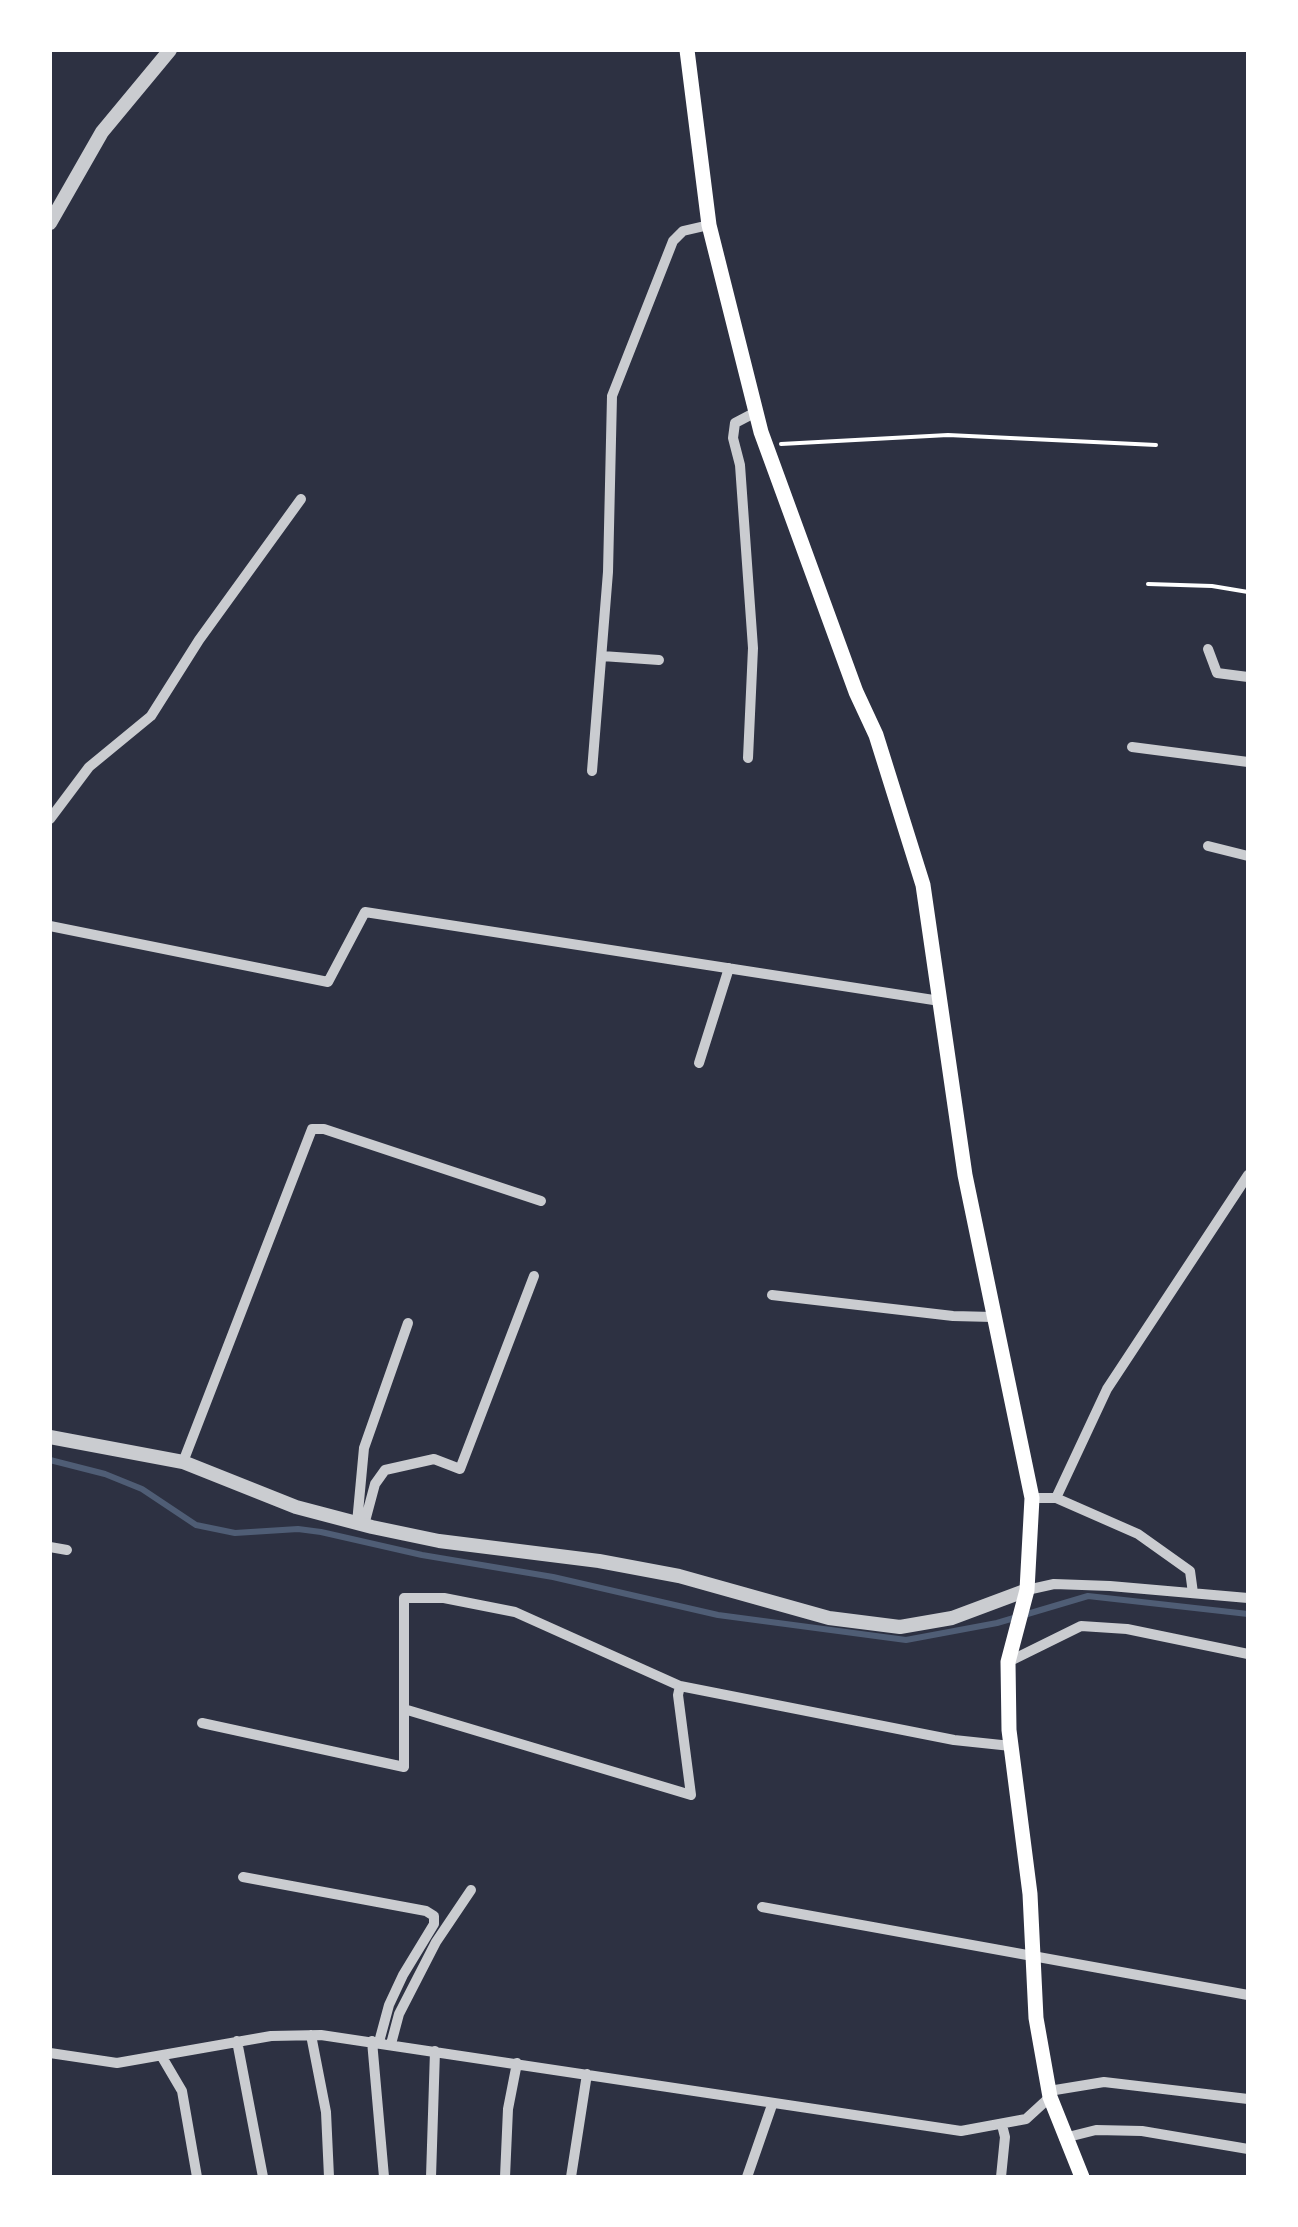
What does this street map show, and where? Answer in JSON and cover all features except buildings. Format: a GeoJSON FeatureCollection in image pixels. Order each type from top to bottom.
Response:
{"type":"FeatureCollection","features":[{"type":"Feature","properties":{"kind":"main road"},"geometry":{"type":"LineString","coordinates":[[687,50],[710,225],[756,412],[856,692],[876,734],[923,886],[966,1176],[1032,1498],[1027,1590],[1008,1662],[1012,1746],[1030,1894],[1036,2018],[1050,2094],[1082,2177]]}},
{"type":"Feature","properties":{"kind":"street"},"geometry":{"type":"LineString","coordinates":[[50,224],[102,132],[170,50]]}},
{"type":"Feature","properties":{"kind":"street"},"geometry":{"type":"LineString","coordinates":[[592,771],[608,572],[612,396],[673,241],[683,231],[710,225]]}},
{"type":"Feature","properties":{"kind":"street"},"geometry":{"type":"LineString","coordinates":[[748,758],[752,631],[740,465],[733,438],[740,418],[756,412]]}},
{"type":"Feature","properties":{"kind":"street"},"geometry":{"type":"LineString","coordinates":[[50,820],[89,767],[151,716],[200,640],[302,499]]}},
{"type":"Feature","properties":{"kind":"street"},"geometry":{"type":"LineString","coordinates":[[1208,649],[1218,673],[1248,677]]}},
{"type":"Feature","properties":{"kind":"street"},"geometry":{"type":"LineString","coordinates":[[602,656],[659,660]]}},
{"type":"Feature","properties":{"kind":"street"},"geometry":{"type":"LineString","coordinates":[[1132,747],[1248,762]]}},
{"type":"Feature","properties":{"kind":"street"},"geometry":{"type":"LineString","coordinates":[[1208,846],[1248,856]]}},
{"type":"Feature","properties":{"kind":"street"},"geometry":{"type":"LineString","coordinates":[[50,926],[328,982],[365,912],[940,1002]]}},
{"type":"Feature","properties":{"kind":"street"},"geometry":{"type":"LineString","coordinates":[[699,1062],[729,968]]}},
{"type":"Feature","properties":{"kind":"street"},"geometry":{"type":"LineString","coordinates":[[183,1462],[312,1130],[324,1129],[541,1202]]}},
{"type":"Feature","properties":{"kind":"street"},"geometry":{"type":"LineString","coordinates":[[1056,1498],[1107,1389],[1248,1174]]}},
{"type":"Feature","properties":{"kind":"street"},"geometry":{"type":"LineString","coordinates":[[360,1524],[375,1484],[386,1470],[434,1459],[460,1468],[534,1276]]}},
{"type":"Feature","properties":{"kind":"street"},"geometry":{"type":"LineString","coordinates":[[772,1295],[993,1317]]}},
{"type":"Feature","properties":{"kind":"street"},"geometry":{"type":"LineString","coordinates":[[360,1524],[364,1448],[408,1323]]}},
{"type":"Feature","properties":{"kind":"street"},"geometry":{"type":"LineString","coordinates":[[50,1437],[183,1462],[296,1507],[360,1524],[439,1541],[663,1573],[829,1618],[900,1628],[952,1618],[1054,1584],[1248,1598]]}},
{"type":"Feature","properties":{"kind":"street"},"geometry":{"type":"LineString","coordinates":[[1032,1498],[1056,1498],[1138,1534],[1190,1571],[1193,1593]]}},
{"type":"Feature","properties":{"kind":"street"},"geometry":{"type":"LineString","coordinates":[[50,1546],[67,1550]]}},
{"type":"Feature","properties":{"kind":"street"},"geometry":{"type":"LineString","coordinates":[[202,1723],[404,1767],[404,1598],[444,1598],[515,1612],[680,1686],[954,1740],[1012,1746]]}},
{"type":"Feature","properties":{"kind":"street"},"geometry":{"type":"LineString","coordinates":[[1008,1662],[1081,1626],[1128,1629],[1248,1654]]}},
{"type":"Feature","properties":{"kind":"street"},"geometry":{"type":"LineString","coordinates":[[404,1709],[691,1795],[680,1686]]}},
{"type":"Feature","properties":{"kind":"street"},"geometry":{"type":"LineString","coordinates":[[243,1877],[426,1911],[434,1916],[434,1924],[390,2006],[381,2042],[384,2177]]}},
{"type":"Feature","properties":{"kind":"street"},"geometry":{"type":"LineString","coordinates":[[381,2042],[436,1942],[472,1890]]}},
{"type":"Feature","properties":{"kind":"street"},"geometry":{"type":"LineString","coordinates":[[762,1907],[1033,1953],[1248,1995]]}},
{"type":"Feature","properties":{"kind":"street"},"geometry":{"type":"LineString","coordinates":[[310,2035],[326,2112],[330,2177]]}},
{"type":"Feature","properties":{"kind":"street"},"geometry":{"type":"LineString","coordinates":[[50,2054],[116,2063],[238,2040],[310,2035],[381,2042],[961,2131],[1026,2120],[1050,2094],[1104,2082],[1248,2098]]}},
{"type":"Feature","properties":{"kind":"street"},"geometry":{"type":"LineString","coordinates":[[238,2040],[263,2177]]}},
{"type":"Feature","properties":{"kind":"street"},"geometry":{"type":"LineString","coordinates":[[431,2177],[435,2051]]}},
{"type":"Feature","properties":{"kind":"street"},"geometry":{"type":"LineString","coordinates":[[162,2057],[182,2091],[197,2177]]}},
{"type":"Feature","properties":{"kind":"street"},"geometry":{"type":"LineString","coordinates":[[505,2177],[508,2109],[517,2064]]}},
{"type":"Feature","properties":{"kind":"street"},"geometry":{"type":"LineString","coordinates":[[571,2177],[587,2074]]}},
{"type":"Feature","properties":{"kind":"street"},"geometry":{"type":"LineString","coordinates":[[748,2177],[772,2105]]}},
{"type":"Feature","properties":{"kind":"street"},"geometry":{"type":"LineString","coordinates":[[1000,2177],[1006,2137],[1002,2125]]}},
{"type":"Feature","properties":{"kind":"street"},"geometry":{"type":"LineString","coordinates":[[1064,2138],[1096,2130],[1142,2132],[1248,2149]]}},
{"type":"Feature","properties":{"kind":"path"},"geometry":{"type":"LineString","coordinates":[[766,446],[948,435],[1156,445]]}},
{"type":"Feature","properties":{"kind":"path"},"geometry":{"type":"LineString","coordinates":[[1148,584],[1212,586],[1248,592]]}},
{"type":"Feature","properties":{"kind":"waterway"},"geometry":{"type":"LineString","coordinates":[[50,1460],[105,1474],[142,1489],[196,1525],[235,1533],[298,1529],[321,1532],[422,1555],[553,1577],[718,1615],[906,1640],[997,1623],[1088,1596],[1248,1614]]}}]}
